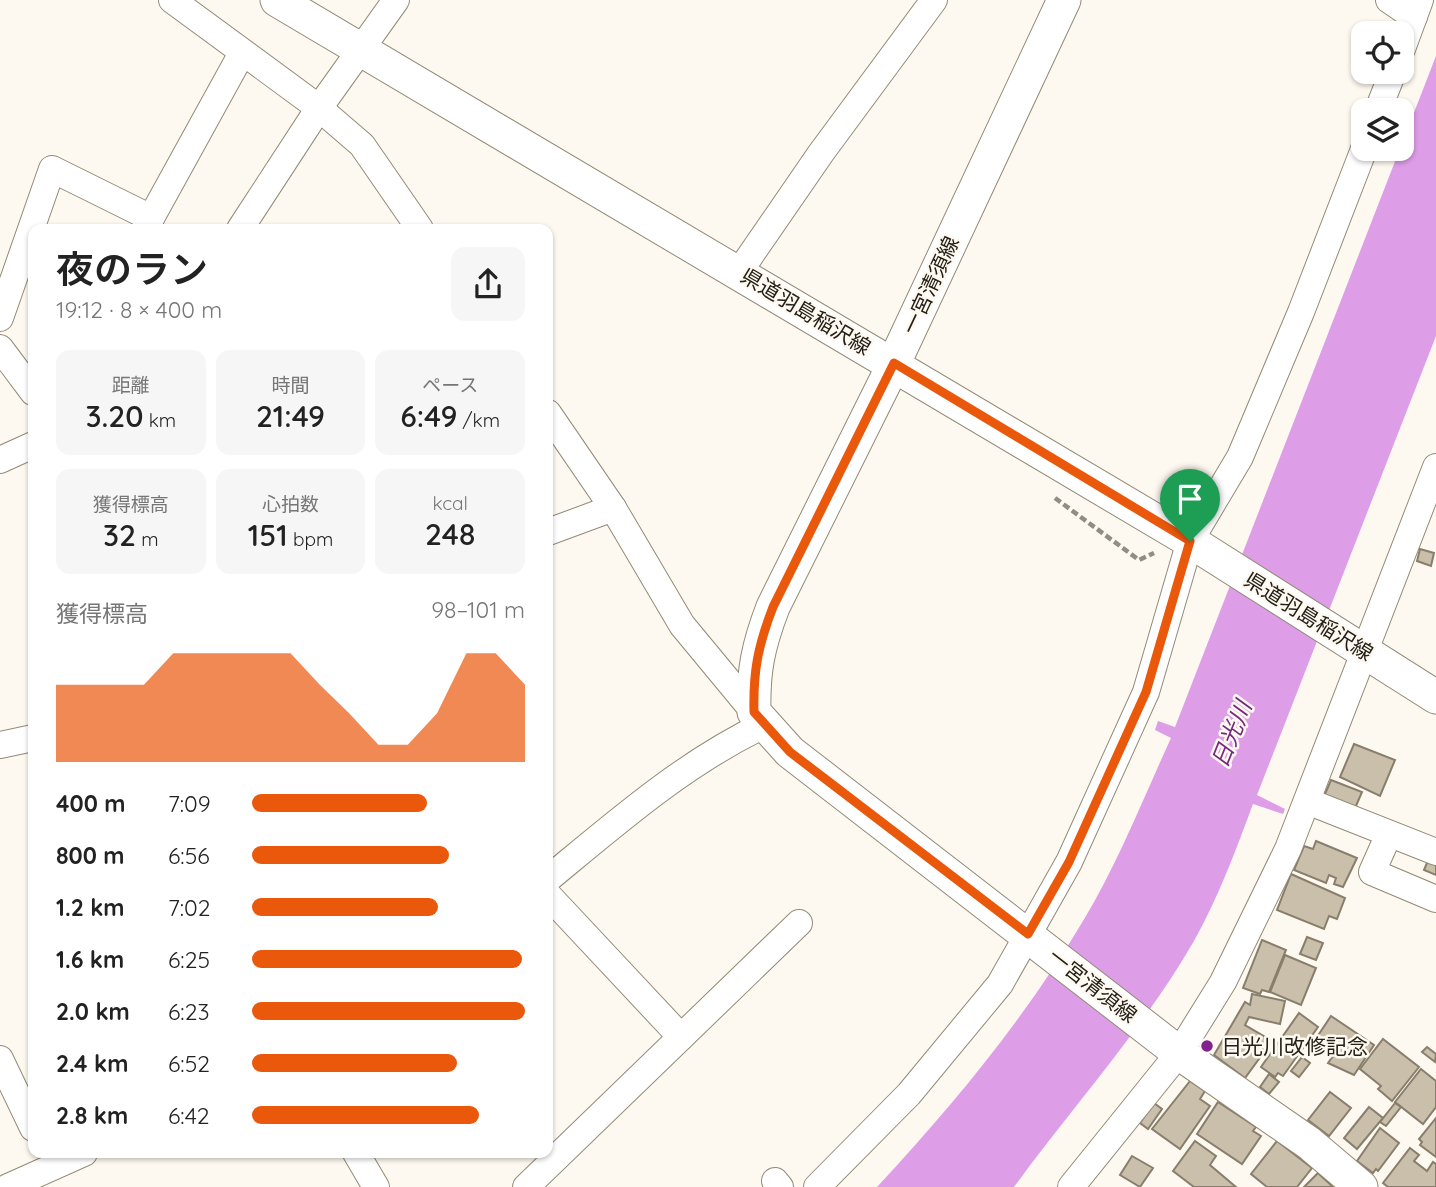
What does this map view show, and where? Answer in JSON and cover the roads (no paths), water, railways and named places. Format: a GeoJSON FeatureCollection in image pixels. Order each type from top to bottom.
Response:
{"type":"FeatureCollection","features":[{"type":"Feature","properties":{"kind":"main road","name":"県道羽島稲沢線"},"geometry":{"type":"LineString","coordinates":[[277,0],[894,363],[1198,546],[1436,697]]}},
{"type":"Feature","properties":{"kind":"main road","name":"一宮清須線"},"geometry":{"type":"LineString","coordinates":[[1064,0],[894,363],[773,607],[759,644],[753,673],[760,718],[790,752],[1179,1053],[1309,1143],[1362,1187]]}},
{"type":"Feature","properties":{"kind":"street"},"geometry":{"type":"LineString","coordinates":[[172,0],[319,108],[362,145],[417,224]]}},
{"type":"Feature","properties":{"kind":"street"},"geometry":{"type":"LineString","coordinates":[[243,224],[319,108],[396,0]]}},
{"type":"Feature","properties":{"kind":"street"},"geometry":{"type":"LineString","coordinates":[[739,272],[821,153],[934,0]]}},
{"type":"Feature","properties":{"kind":"street"},"geometry":{"type":"LineString","coordinates":[[1389,0],[1417,9]]}},
{"type":"Feature","properties":{"kind":"street"},"geometry":{"type":"LineString","coordinates":[[33,224],[52,169],[148,224],[242,53]]}},
{"type":"Feature","properties":{"kind":"street"},"geometry":{"type":"LineString","coordinates":[[817,1187],[909,1094],[1000,984],[1069,862],[1146,692],[1198,546],[1240,457],[1301,312],[1359,161]]}},
{"type":"Feature","properties":{"kind":"street"},"geometry":{"type":"LineString","coordinates":[[0,318],[28,238]]}},
{"type":"Feature","properties":{"kind":"street"},"geometry":{"type":"LineString","coordinates":[[0,348],[28,385]]}},
{"type":"Feature","properties":{"kind":"street"},"geometry":{"type":"LineString","coordinates":[[553,420],[613,508],[682,625],[760,718],[658,789],[553,874]]}},
{"type":"Feature","properties":{"kind":"street"},"geometry":{"type":"LineString","coordinates":[[0,460],[28,447]]}},
{"type":"Feature","properties":{"kind":"street"},"geometry":{"type":"LineString","coordinates":[[1071,1187],[1179,1053],[1223,982],[1288,849],[1359,647],[1436,467]]}},
{"type":"Feature","properties":{"kind":"street"},"geometry":{"type":"LineString","coordinates":[[553,530],[613,508]]}},
{"type":"Feature","properties":{"kind":"street"},"geometry":{"type":"LineString","coordinates":[[1,741],[28,738]]}},
{"type":"Feature","properties":{"kind":"street"},"geometry":{"type":"LineString","coordinates":[[1307,801],[1436,852]]}},
{"type":"Feature","properties":{"kind":"street"},"geometry":{"type":"LineString","coordinates":[[1390,834],[1372,872],[1436,899]]}},
{"type":"Feature","properties":{"kind":"street"},"geometry":{"type":"LineString","coordinates":[[553,900],[681,1037]]}},
{"type":"Feature","properties":{"kind":"street"},"geometry":{"type":"LineString","coordinates":[[526,1187],[799,923]]}},
{"type":"Feature","properties":{"kind":"street"},"geometry":{"type":"LineString","coordinates":[[0,1059],[28,1118]]}},
{"type":"Feature","properties":{"kind":"street"},"geometry":{"type":"LineString","coordinates":[[359,1158],[376,1187]]}},
{"type":"Feature","properties":{"kind":"street"},"geometry":{"type":"LineString","coordinates":[[8,1187],[49,1160]]}},
{"type":"Feature","properties":{"kind":"water","name":"日光川"},"geometry":{"type":"Polygon","coordinates":[[[1436,56],[1436,336],[1257,795],[1285,809],[1283,814],[1253,804],[1211,908],[1194,941],[1153,1005],[1014,1187],[877,1187],[934,1124],[1013,1026],[1061,957],[1108,877],[1171,738],[1155,730],[1158,721],[1175,727],[1395,161],[1414,161],[1414,113],[1436,56]]]}},
{"type":"Feature","properties":{"kind":"place","name":"日光川改修記念"},"geometry":{"type":"Point","coordinates":[1207,1046]}}]}
